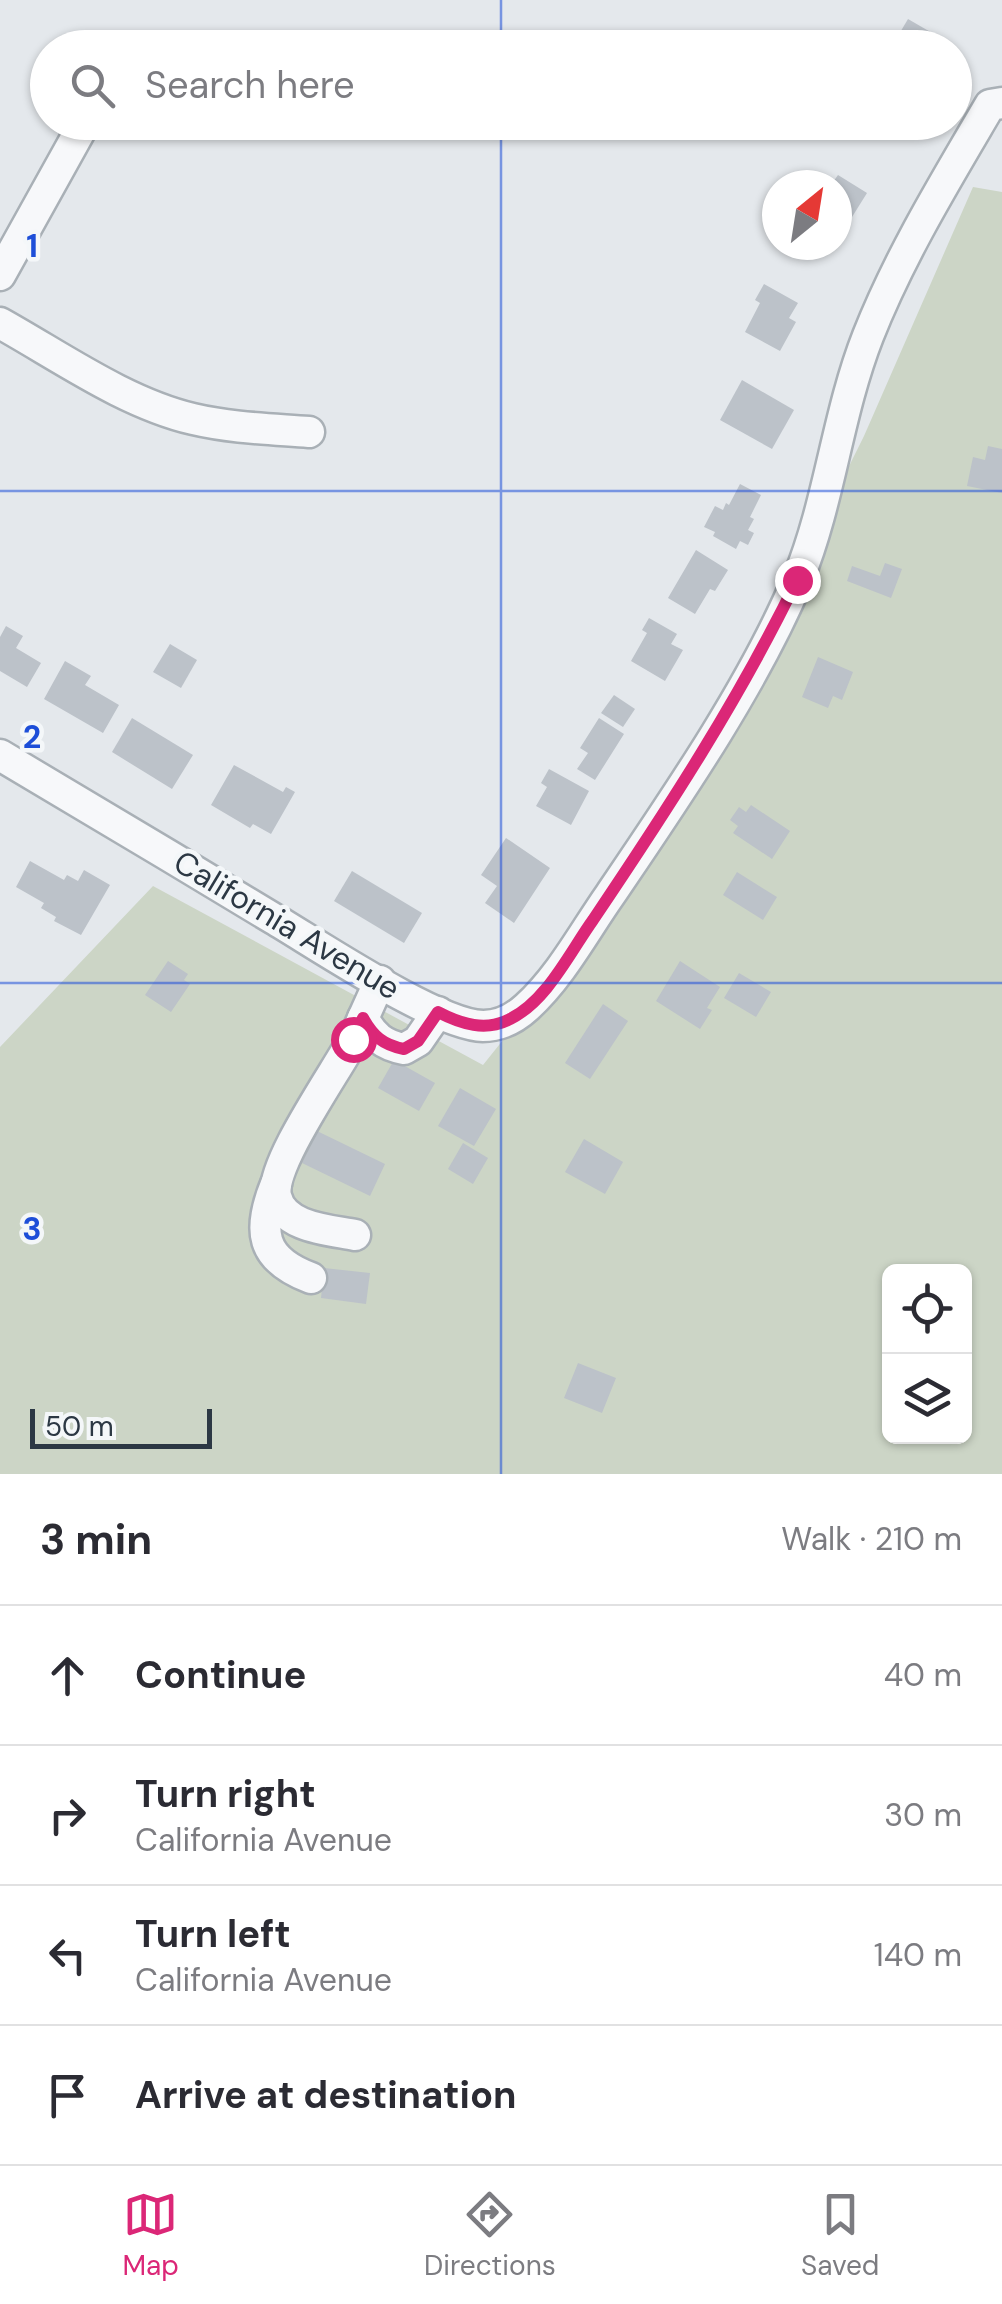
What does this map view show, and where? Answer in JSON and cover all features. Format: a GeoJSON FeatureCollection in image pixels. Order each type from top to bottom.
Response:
{"type":"FeatureCollection","features":[{"type":"Feature","properties":{"kind":"street","name":"California Avenue"},"geometry":{"type":"LineString","coordinates":[[0,754],[438,1012],[467,1024],[487,1026],[508,1020],[531,1004],[558,971],[649,838],[715,733],[797,580],[816,530],[853,380],[868,336],[938,192],[996,104]]}},
{"type":"Feature","properties":{"kind":"street"},"geometry":{"type":"LineString","coordinates":[[0,274],[76,140]]}},
{"type":"Feature","properties":{"kind":"street"},"geometry":{"type":"LineString","coordinates":[[0,323],[115,387],[170,412],[244,427],[308,432]]}},
{"type":"Feature","properties":{"kind":"street"},"geometry":{"type":"LineString","coordinates":[[311,1278],[278,1259],[263,1235],[263,1219],[284,1159],[380,981]]}},
{"type":"Feature","properties":{"kind":"street"},"geometry":{"type":"LineString","coordinates":[[363,1018],[371,1033],[388,1046],[404,1049],[418,1041],[438,1012]]}},
{"type":"Feature","properties":{"kind":"street"},"geometry":{"type":"LineString","coordinates":[[276,1184],[276,1198],[287,1214],[305,1225],[355,1235]]}},
{"type":"Feature","properties":{"kind":"green space"},"geometry":{"type":"Polygon","coordinates":[[[973,187],[1002,192],[1002,1474],[0,1474],[0,1047],[153,886],[483,1065],[664,838],[864,436],[973,187]]]}},
{"type":"Feature","properties":{"kind":"building"},"geometry":{"type":"Polygon","coordinates":[[[908,19],[927,30],[901,30],[908,19]]]}},
{"type":"Feature","properties":{"kind":"building"},"geometry":{"type":"Polygon","coordinates":[[[852,184],[867,193],[852,217],[852,184]]]}},
{"type":"Feature","properties":{"kind":"building"},"geometry":{"type":"Polygon","coordinates":[[[764,284],[798,303],[789,318],[796,322],[780,351],[745,332],[760,303],[755,300],[764,284]]]}},
{"type":"Feature","properties":{"kind":"building"},"geometry":{"type":"Polygon","coordinates":[[[742,380],[794,410],[772,449],[720,420],[742,380]]]}},
{"type":"Feature","properties":{"kind":"building"},"geometry":{"type":"Polygon","coordinates":[[[988,446],[1002,449],[1002,493],[967,486],[973,457],[985,460],[988,446]]]}},
{"type":"Feature","properties":{"kind":"building"},"geometry":{"type":"Polygon","coordinates":[[[740,484],[761,495],[750,517],[754,519],[748,530],[754,533],[748,545],[740,541],[736,549],[704,527],[715,506],[723,510],[726,503],[729,505],[740,484]]]}},
{"type":"Feature","properties":{"kind":"building"},"geometry":{"type":"Polygon","coordinates":[[[696,550],[728,570],[695,614],[668,598],[696,550]]]}},
{"type":"Feature","properties":{"kind":"building"},"geometry":{"type":"Polygon","coordinates":[[[885,563],[902,569],[891,598],[847,581],[852,566],[880,576],[885,563]]]}},
{"type":"Feature","properties":{"kind":"building"},"geometry":{"type":"Polygon","coordinates":[[[649,618],[677,634],[671,644],[683,650],[665,681],[631,661],[647,633],[642,630],[649,618]]]}},
{"type":"Feature","properties":{"kind":"building"},"geometry":{"type":"Polygon","coordinates":[[[6,626],[23,636],[16,648],[41,663],[27,687],[0,671],[0,637],[6,626]]]}},
{"type":"Feature","properties":{"kind":"building"},"geometry":{"type":"Polygon","coordinates":[[[170,644],[197,660],[181,688],[153,672],[170,644]]]}},
{"type":"Feature","properties":{"kind":"building"},"geometry":{"type":"Polygon","coordinates":[[[818,657],[853,672],[842,700],[833,696],[828,708],[802,697],[818,657]]]}},
{"type":"Feature","properties":{"kind":"building"},"geometry":{"type":"Polygon","coordinates":[[[65,661],[91,676],[85,685],[119,705],[103,733],[44,699],[65,661]]]}},
{"type":"Feature","properties":{"kind":"building"},"geometry":{"type":"Polygon","coordinates":[[[614,695],[635,709],[623,727],[601,713],[614,695]]]}},
{"type":"Feature","properties":{"kind":"building"},"geometry":{"type":"Polygon","coordinates":[[[132,718],[193,755],[172,789],[112,752],[132,718]]]}},
{"type":"Feature","properties":{"kind":"building"},"geometry":{"type":"Polygon","coordinates":[[[599,718],[624,734],[595,780],[577,769],[588,753],[580,748],[599,718]]]}},
{"type":"Feature","properties":{"kind":"building"},"geometry":{"type":"Polygon","coordinates":[[[234,765],[283,792],[286,787],[295,792],[271,834],[253,824],[250,828],[211,805],[234,765]]]}},
{"type":"Feature","properties":{"kind":"building"},"geometry":{"type":"Polygon","coordinates":[[[549,769],[589,791],[571,825],[536,806],[547,787],[541,783],[549,769]]]}},
{"type":"Feature","properties":{"kind":"building"},"geometry":{"type":"Polygon","coordinates":[[[751,805],[790,831],[772,859],[733,833],[738,826],[730,820],[739,807],[746,812],[751,805]]]}},
{"type":"Feature","properties":{"kind":"building"},"geometry":{"type":"Polygon","coordinates":[[[506,838],[550,868],[514,923],[485,903],[497,886],[481,875],[506,838]]]}},
{"type":"Feature","properties":{"kind":"building"},"geometry":{"type":"Polygon","coordinates":[[[30,861],[64,880],[67,875],[78,881],[84,870],[110,885],[81,935],[54,921],[56,917],[41,908],[44,903],[16,887],[30,861]]]}},
{"type":"Feature","properties":{"kind":"building"},"geometry":{"type":"Polygon","coordinates":[[[352,871],[422,913],[404,943],[334,901],[352,871]]]}},
{"type":"Feature","properties":{"kind":"building"},"geometry":{"type":"Polygon","coordinates":[[[737,872],[777,897],[763,920],[723,895],[737,872]]]}},
{"type":"Feature","properties":{"kind":"building"},"geometry":{"type":"Polygon","coordinates":[[[168,961],[188,974],[184,980],[190,984],[171,1012],[145,995],[168,961]]]}},
{"type":"Feature","properties":{"kind":"building"},"geometry":{"type":"Polygon","coordinates":[[[680,961],[720,987],[700,1029],[656,1001],[680,961]]]}},
{"type":"Feature","properties":{"kind":"building"},"geometry":{"type":"Polygon","coordinates":[[[739,973],[771,992],[756,1017],[724,998],[739,973]]]}},
{"type":"Feature","properties":{"kind":"building"},"geometry":{"type":"Polygon","coordinates":[[[603,1004],[628,1021],[590,1079],[565,1063],[603,1004]]]}},
{"type":"Feature","properties":{"kind":"building"},"geometry":{"type":"Polygon","coordinates":[[[394,1060],[435,1083],[419,1111],[378,1088],[394,1060]]]}},
{"type":"Feature","properties":{"kind":"building"},"geometry":{"type":"Polygon","coordinates":[[[460,1088],[496,1109],[474,1146],[438,1126],[460,1088]]]}},
{"type":"Feature","properties":{"kind":"building"},"geometry":{"type":"Polygon","coordinates":[[[317,1131],[385,1164],[370,1196],[302,1163],[317,1131]]]}},
{"type":"Feature","properties":{"kind":"building"},"geometry":{"type":"Polygon","coordinates":[[[584,1139],[623,1162],[605,1194],[565,1172],[584,1139]]]}},
{"type":"Feature","properties":{"kind":"building"},"geometry":{"type":"Polygon","coordinates":[[[463,1143],[488,1158],[473,1184],[448,1169],[463,1143]]]}},
{"type":"Feature","properties":{"kind":"building"},"geometry":{"type":"Polygon","coordinates":[[[324,1268],[370,1273],[366,1304],[321,1298],[324,1268]]]}},
{"type":"Feature","properties":{"kind":"building"},"geometry":{"type":"Polygon","coordinates":[[[578,1363],[616,1378],[602,1413],[564,1398],[578,1363]]]}},
{"type":"Feature","properties":{"kind":"route"},"geometry":{"type":"LineString","coordinates":[[353,1039],[363,1018],[371,1033],[388,1046],[404,1049],[418,1041],[438,1012],[467,1024],[487,1026],[508,1020],[531,1004],[649,838],[715,733],[797,580]]}}]}
